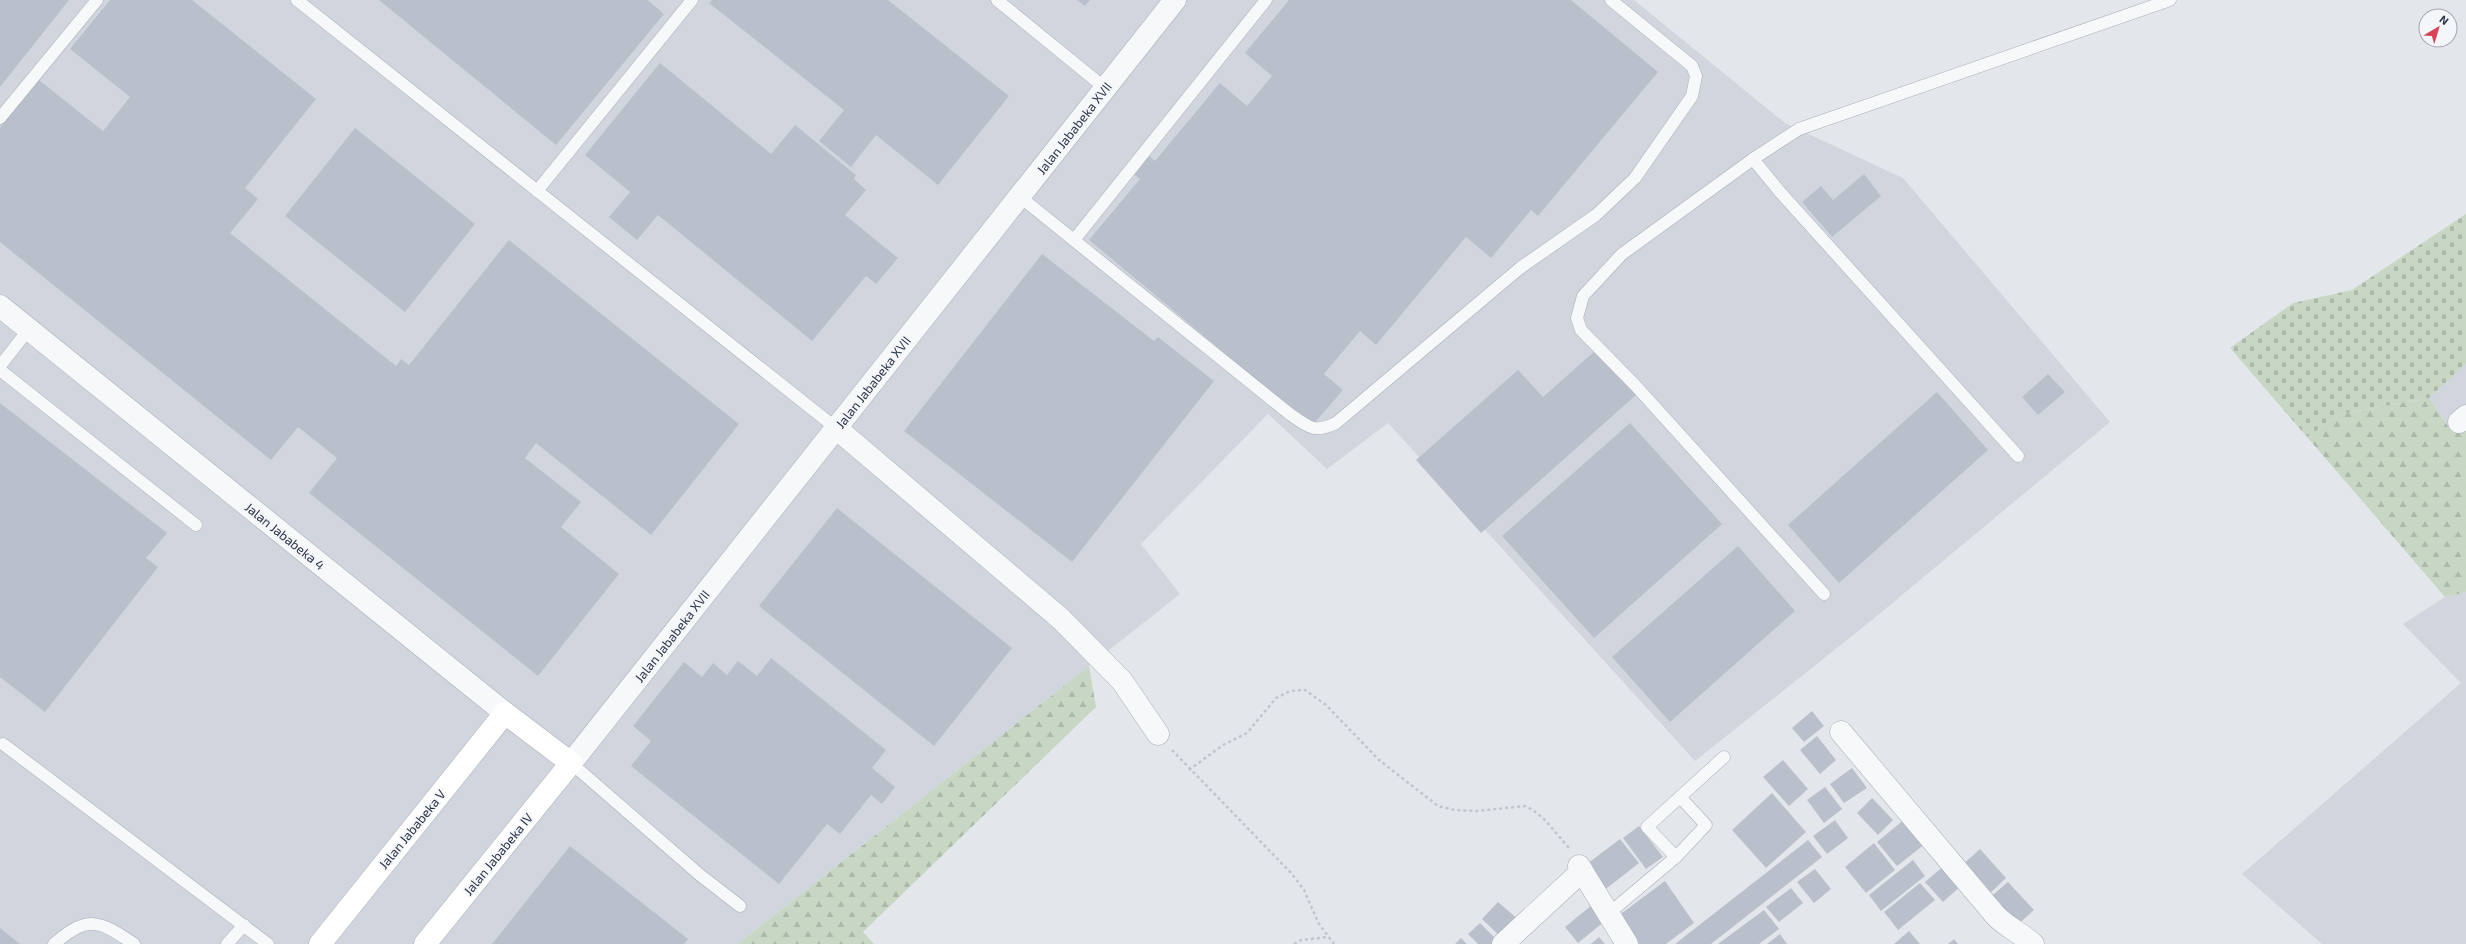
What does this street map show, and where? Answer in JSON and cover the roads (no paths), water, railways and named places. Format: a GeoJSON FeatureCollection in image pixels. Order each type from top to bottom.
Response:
{"type":"FeatureCollection","features":[{"type":"Feature","properties":{"kind":"street","name":"Jalan Jababeka XVII"},"geometry":{"type":"LineString","coordinates":[[571,763],[1175,0]]}},
{"type":"Feature","properties":{"kind":"street","name":"Jalan Jababeka 4"},"geometry":{"type":"LineString","coordinates":[[0,306],[505,714],[571,763]]}},
{"type":"Feature","properties":{"kind":"street"},"geometry":{"type":"LineString","coordinates":[[836,428],[1061,619],[1122,681],[1158,734]]}},
{"type":"Feature","properties":{"kind":"street","name":"Jalan Jababeka V"},"geometry":{"type":"LineString","coordinates":[[320,944],[505,714]]}},
{"type":"Feature","properties":{"kind":"street"},"geometry":{"type":"LineString","coordinates":[[1841,732],[1996,916],[2008,928],[2022,935],[2033,944]]}},
{"type":"Feature","properties":{"kind":"street","name":"Jalan Jababeka IV"},"geometry":{"type":"LineString","coordinates":[[425,944],[571,763]]}},
{"type":"Feature","properties":{"kind":"street"},"geometry":{"type":"LineString","coordinates":[[1503,944],[1581,868],[1627,944]]}},
{"type":"Feature","properties":{"kind":"lane"},"geometry":{"type":"LineString","coordinates":[[0,118],[97,0]]}},
{"type":"Feature","properties":{"kind":"lane"},"geometry":{"type":"LineString","coordinates":[[297,0],[836,428]]}},
{"type":"Feature","properties":{"kind":"lane"},"geometry":{"type":"LineString","coordinates":[[537,191],[692,0]]}},
{"type":"Feature","properties":{"kind":"lane"},"geometry":{"type":"LineString","coordinates":[[997,0],[1105,88]]}},
{"type":"Feature","properties":{"kind":"lane"},"geometry":{"type":"LineString","coordinates":[[1074,240],[1266,0]]}},
{"type":"Feature","properties":{"kind":"lane"},"geometry":{"type":"LineString","coordinates":[[1019,196],[1304,425],[1314,429],[1323,429],[1336,422],[1520,268],[1596,215],[1636,178],[1692,96],[1696,84],[1696,76],[1692,66],[1611,0]]}},
{"type":"Feature","properties":{"kind":"lane"},"geometry":{"type":"LineString","coordinates":[[1824,594],[1635,385],[1581,330],[1576,318],[1582,296],[1622,254],[1752,159],[1799,129],[2170,0]]}},
{"type":"Feature","properties":{"kind":"lane"},"geometry":{"type":"LineString","coordinates":[[1752,159],[2018,456]]}},
{"type":"Feature","properties":{"kind":"lane"},"geometry":{"type":"LineString","coordinates":[[0,366],[29,329]]}},
{"type":"Feature","properties":{"kind":"lane"},"geometry":{"type":"LineString","coordinates":[[0,370],[196,525]]}},
{"type":"Feature","properties":{"kind":"lane"},"geometry":{"type":"LineString","coordinates":[[3,744],[268,944]]}},
{"type":"Feature","properties":{"kind":"lane"},"geometry":{"type":"LineString","coordinates":[[1676,857],[1647,827],[1724,757]]}},
{"type":"Feature","properties":{"kind":"lane"},"geometry":{"type":"LineString","coordinates":[[571,763],[700,875],[740,906]]}},
{"type":"Feature","properties":{"kind":"lane"},"geometry":{"type":"LineString","coordinates":[[1608,914],[1676,857],[1706,825],[1680,797]]}},
{"type":"Feature","properties":{"kind":"lane"},"geometry":{"type":"LineString","coordinates":[[54,944],[81,924],[96,924],[108,927],[134,944]]}},
{"type":"Feature","properties":{"kind":"lane"},"geometry":{"type":"LineString","coordinates":[[227,944],[244,925]]}}]}
